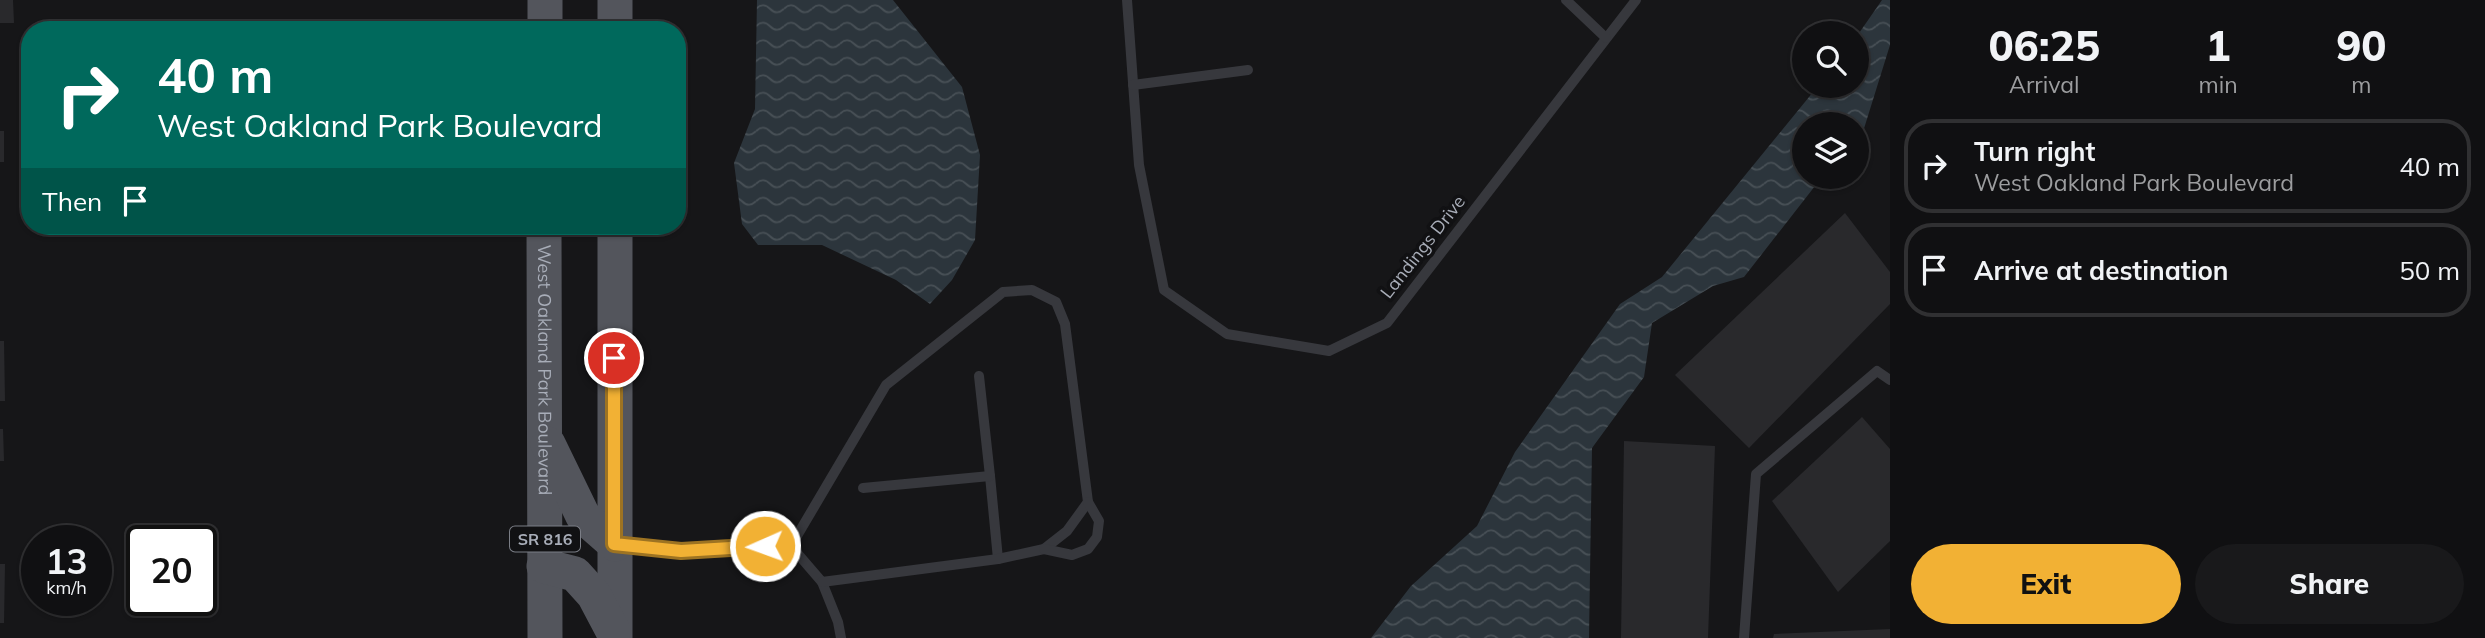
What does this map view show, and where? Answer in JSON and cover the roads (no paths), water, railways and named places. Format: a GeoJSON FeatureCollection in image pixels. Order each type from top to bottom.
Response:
{"type":"FeatureCollection","features":[{"type":"Feature","properties":{"kind":"main road"},"geometry":{"type":"LineString","coordinates":[[545,0],[545,21]]}},
{"type":"Feature","properties":{"kind":"main road"},"geometry":{"type":"LineString","coordinates":[[614,0],[614,21]]}},
{"type":"Feature","properties":{"kind":"main road","name":"West Oakland Park Boulevard"},"geometry":{"type":"LineString","coordinates":[[544,235],[545,638]]}},
{"type":"Feature","properties":{"kind":"main road"},"geometry":{"type":"LineString","coordinates":[[614,235],[615,636]]}},
{"type":"Feature","properties":{"kind":"main road"},"geometry":{"type":"LineString","coordinates":[[546,441],[583,516],[614,544]]}},
{"type":"Feature","properties":{"kind":"main road"},"geometry":{"type":"LineString","coordinates":[[544,566],[575,574],[594,594],[615,636]]}},
{"type":"Feature","properties":{"kind":"lane","name":"Landings Drive"},"geometry":{"type":"LineString","coordinates":[[1127,0],[1139,165],[1164,290],[1227,334],[1329,351],[1387,323],[1636,0]]}},
{"type":"Feature","properties":{"kind":"lane"},"geometry":{"type":"LineString","coordinates":[[1566,0],[1606,38]]}},
{"type":"Feature","properties":{"kind":"lane"},"geometry":{"type":"LineString","coordinates":[[1133,85],[1248,70]]}},
{"type":"Feature","properties":{"kind":"lane"},"geometry":{"type":"LineString","coordinates":[[791,546],[886,385],[1003,292],[1032,290],[1056,302],[1065,324],[1088,502],[1099,521],[1097,537],[1088,549],[1072,555],[1044,549],[998,559],[822,582]]}},
{"type":"Feature","properties":{"kind":"lane"},"geometry":{"type":"LineString","coordinates":[[1744,638],[1756,474],[1877,371],[1890,380]]}},
{"type":"Feature","properties":{"kind":"lane"},"geometry":{"type":"LineString","coordinates":[[979,376],[998,559]]}},
{"type":"Feature","properties":{"kind":"lane"},"geometry":{"type":"LineString","coordinates":[[863,488],[990,476]]}},
{"type":"Feature","properties":{"kind":"lane"},"geometry":{"type":"LineString","coordinates":[[1044,549],[1067,531],[1088,502]]}},
{"type":"Feature","properties":{"kind":"lane"},"geometry":{"type":"LineString","coordinates":[[614,544],[681,551],[791,546]]}},
{"type":"Feature","properties":{"kind":"lane"},"geometry":{"type":"LineString","coordinates":[[791,546],[822,582],[838,622],[841,638]]}},
{"type":"Feature","properties":{"kind":"water"},"geometry":{"type":"Polygon","coordinates":[[[757,0],[893,0],[962,87],[980,155],[975,240],[952,280],[930,304],[896,280],[822,245],[758,245],[742,224],[734,163],[755,109],[757,0]]]}},
{"type":"Feature","properties":{"kind":"water"},"geometry":{"type":"Polygon","coordinates":[[[1882,0],[1890,0],[1890,45],[1869,112],[1797,112],[1808,98],[1869,98],[1867,21],[1882,0]]]}},
{"type":"Feature","properties":{"kind":"water"},"geometry":{"type":"Polygon","coordinates":[[[1792,118],[1792,189],[1813,189],[1744,277],[1713,286],[1652,323],[1644,377],[1592,448],[1589,638],[1371,638],[1411,586],[1477,526],[1515,452],[1620,304],[1662,277],[1792,118]]]}}]}
